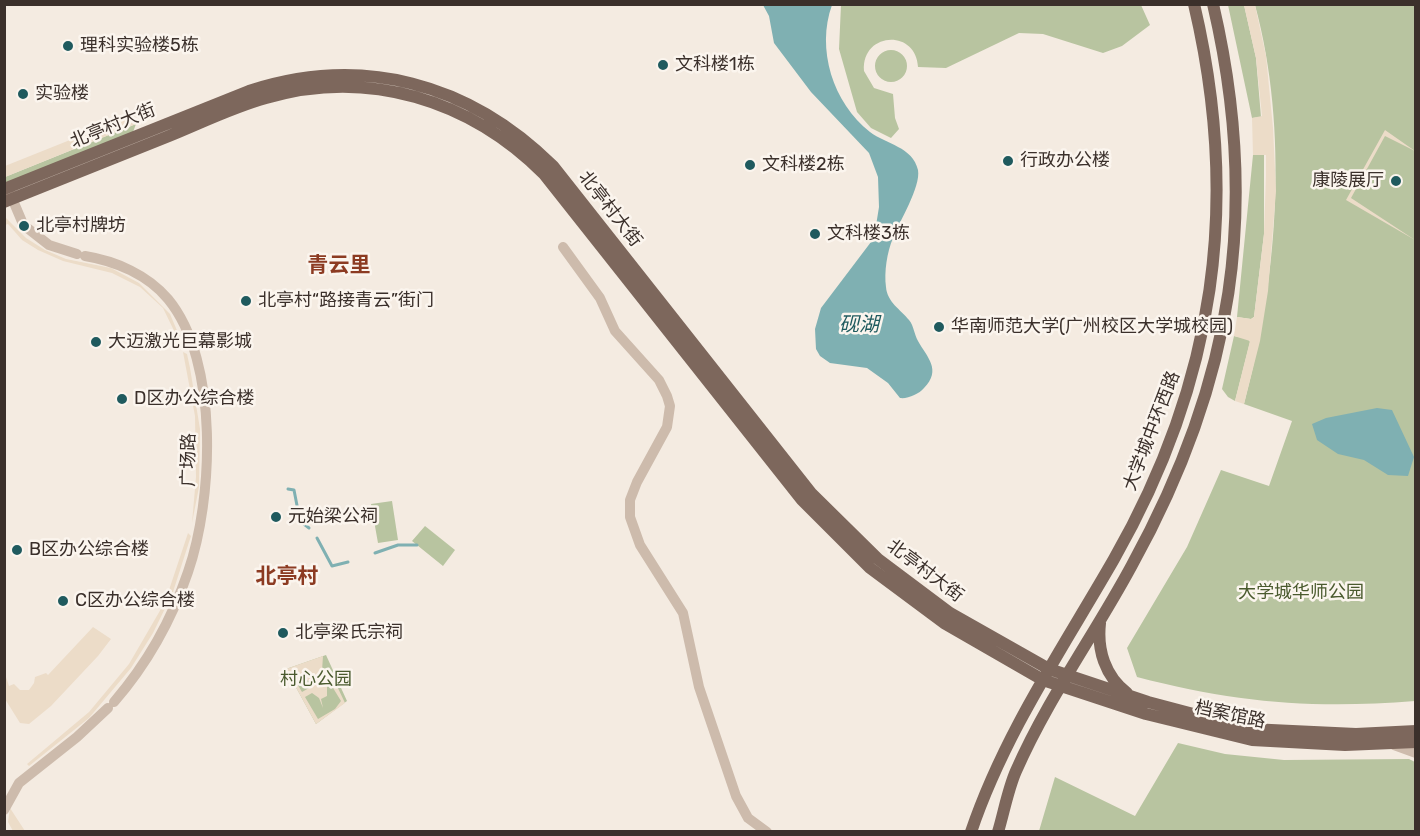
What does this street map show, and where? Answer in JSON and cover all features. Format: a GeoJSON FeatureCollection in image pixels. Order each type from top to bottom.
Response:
{"type":"FeatureCollection","features":[{"type":"Feature","properties":{"kind":"main road","name":"大学城中环西路"},"geometry":{"type":"LineString","coordinates":[[971,831],[999,763],[1046,674],[1115,557],[1143,504],[1186,398],[1203,333],[1214,260],[1217,181],[1209,84],[1194,4]]}},
{"type":"Feature","properties":{"kind":"main road","name":"大学城中环西路"},"geometry":{"type":"LineString","coordinates":[[998,831],[1016,772],[1064,681],[1146,539],[1174,481],[1204,404],[1224,329],[1233,262],[1235,159],[1228,82],[1214,4]]}},
{"type":"Feature","properties":{"kind":"main road","name":"北亭村大街"},"geometry":{"type":"LineString","coordinates":[[7,195],[231,98],[286,81],[327,75],[374,76],[413,83],[455,97],[509,127],[553,166],[798,477],[848,532],[928,598],[1046,674],[1064,681]]}},
{"type":"Feature","properties":{"kind":"main road"},"geometry":{"type":"LineString","coordinates":[[1101,620],[1099,635],[1105,664],[1113,680],[1133,697]]}},
{"type":"Feature","properties":{"kind":"main road","name":"档案馆路"},"geometry":{"type":"LineString","coordinates":[[1064,681],[1250,729],[1356,734],[1416,731]]}},
{"type":"Feature","properties":{"kind":"main road","name":"档案馆路"},"geometry":{"type":"LineString","coordinates":[[1064,681],[1144,714],[1252,740],[1345,745],[1416,742]]}},
{"type":"Feature","properties":{"kind":"street","name":"广场路"},"geometry":{"type":"LineString","coordinates":[[4,810],[19,783],[77,738],[111,705],[155,642],[189,570],[204,502],[207,435],[194,353],[186,329],[174,308],[158,288],[110,261],[49,245],[24,226],[7,195]]}},
{"type":"Feature","properties":{"kind":"street"},"geometry":{"type":"LineString","coordinates":[[563,247],[600,298],[615,331],[659,380],[667,396],[670,406],[667,427],[645,464],[632,493],[630,517],[640,545],[683,613],[699,687],[736,796],[748,818],[767,831]]}},
{"type":"Feature","properties":{"kind":"street"},"geometry":{"type":"LineString","coordinates":[[1391,744],[1416,753]]}},
{"type":"Feature","properties":{"kind":"street","name":"广场路"},"geometry":{"type":"LineString","coordinates":[[4,786],[19,783]]}},
{"type":"Feature","properties":{"kind":"green space"},"geometry":{"type":"Polygon","coordinates":[[[841,5],[1141,5],[1150,25],[1122,46],[1103,53],[1043,34],[1019,33],[946,68],[918,67],[915,54],[908,46],[899,41],[879,42],[871,48],[865,58],[864,71],[874,88],[893,94],[895,118],[899,129],[891,138],[871,128],[857,112],[839,49],[841,5]]]}},
{"type":"Feature","properties":{"kind":"green space"},"geometry":{"type":"Polygon","coordinates":[[[1228,5],[1244,5],[1256,58],[1261,117],[1252,118],[1228,5]]]}},
{"type":"Feature","properties":{"kind":"green space","name":"大学城华师公园"},"geometry":{"type":"Polygon","coordinates":[[[1255,5],[1415,5],[1415,701],[1309,704],[1208,693],[1137,677],[1127,648],[1187,547],[1221,470],[1269,486],[1292,421],[1244,404],[1265,306],[1275,204],[1272,102],[1266,53],[1255,5]]]}},
{"type":"Feature","properties":{"kind":"green space"},"geometry":{"type":"Polygon","coordinates":[[[891,50],[902,55],[907,66],[902,77],[891,82],[880,77],[875,66],[880,55],[891,50]]]}},
{"type":"Feature","properties":{"kind":"green space"},"geometry":{"type":"Polygon","coordinates":[[[136,124],[133,132],[5,184],[5,177],[136,124]]]}},
{"type":"Feature","properties":{"kind":"green space"},"geometry":{"type":"Polygon","coordinates":[[[1264,154],[1264,234],[1254,317],[1251,319],[1237,317],[1253,155],[1264,154]]]}},
{"type":"Feature","properties":{"kind":"green space"},"geometry":{"type":"Polygon","coordinates":[[[1234,336],[1248,339],[1250,342],[1235,401],[1228,397],[1222,389],[1234,336]]]}},
{"type":"Feature","properties":{"kind":"green space"},"geometry":{"type":"Polygon","coordinates":[[[392,501],[398,540],[378,543],[371,504],[392,501]]]}},
{"type":"Feature","properties":{"kind":"green space"},"geometry":{"type":"Polygon","coordinates":[[[425,526],[455,550],[443,566],[412,541],[425,526]]]}},
{"type":"Feature","properties":{"kind":"green space","name":"村心公园"},"geometry":{"type":"Polygon","coordinates":[[[326,655],[347,701],[316,724],[286,669],[326,655]]]}},
{"type":"Feature","properties":{"kind":"green space"},"geometry":{"type":"Polygon","coordinates":[[[1178,743],[1225,754],[1284,760],[1409,759],[1415,762],[1415,831],[1039,831],[1055,777],[1135,816],[1178,743]]]}},
{"type":"Feature","properties":{"kind":"shaded area"},"geometry":{"type":"Polygon","coordinates":[[[1244,5],[1255,5],[1266,56],[1276,191],[1268,291],[1260,341],[1244,404],[1235,401],[1250,341],[1234,336],[1237,317],[1251,319],[1254,317],[1264,234],[1266,155],[1253,155],[1252,118],[1262,116],[1256,58],[1244,5]]]}},
{"type":"Feature","properties":{"kind":"shaded area"},"geometry":{"type":"Polygon","coordinates":[[[135,114],[136,124],[5,177],[5,166],[135,114]]]}},
{"type":"Feature","properties":{"kind":"shaded area"},"geometry":{"type":"Polygon","coordinates":[[[1385,130],[1415,151],[1385,136],[1351,198],[1415,240],[1346,200],[1385,130]]]}},
{"type":"Feature","properties":{"kind":"shaded area"},"geometry":{"type":"Polygon","coordinates":[[[5,217],[26,238],[45,250],[66,259],[111,268],[139,283],[170,314],[181,340],[179,341],[163,308],[140,287],[112,273],[63,261],[38,250],[22,240],[8,224],[5,225],[5,217]]]}},
{"type":"Feature","properties":{"kind":"shaded area"},"geometry":{"type":"Polygon","coordinates":[[[183,352],[187,354],[200,429],[199,487],[192,523],[196,477],[195,416],[183,352]]]}},
{"type":"Feature","properties":{"kind":"shaded area"},"geometry":{"type":"Polygon","coordinates":[[[188,533],[191,536],[173,592],[153,633],[131,668],[89,718],[29,766],[27,764],[89,712],[129,664],[165,602],[188,533]]]}},
{"type":"Feature","properties":{"kind":"shaded area"},"geometry":{"type":"Polygon","coordinates":[[[93,627],[111,639],[51,706],[29,724],[20,723],[5,699],[5,674],[9,686],[14,684],[20,690],[29,690],[35,677],[46,673],[48,675],[93,627]]]}},
{"type":"Feature","properties":{"kind":"shaded area"},"geometry":{"type":"Polygon","coordinates":[[[323,656],[322,671],[337,686],[345,703],[316,724],[286,669],[323,656]],[[293,670],[290,672],[302,692],[309,688],[310,682],[293,670]],[[330,683],[327,686],[327,696],[321,699],[323,708],[319,698],[312,693],[305,697],[318,719],[335,709],[341,701],[330,683]]]}},
{"type":"Feature","properties":{"kind":"shaded area"},"geometry":{"type":"Polygon","coordinates":[[[10,808],[25,831],[13,831],[8,822],[10,808]]]}},
{"type":"Feature","properties":{"kind":"water","name":"砚湖"},"geometry":{"type":"Polygon","coordinates":[[[763,5],[832,5],[826,39],[827,57],[837,91],[857,120],[870,132],[905,151],[915,162],[918,170],[916,186],[891,244],[885,275],[889,297],[911,322],[931,364],[932,375],[929,381],[913,396],[900,398],[888,383],[867,368],[830,363],[820,356],[816,349],[815,329],[821,308],[874,238],[879,207],[878,177],[869,153],[811,92],[774,43],[769,16],[763,5]]]}},
{"type":"Feature","properties":{"kind":"water"},"geometry":{"type":"Polygon","coordinates":[[[1377,408],[1392,410],[1414,457],[1408,476],[1388,475],[1364,460],[1338,454],[1317,440],[1312,424],[1326,418],[1377,408]]]}},
{"type":"Feature","properties":{"kind":"waterway"},"geometry":{"type":"LineString","coordinates":[[288,489],[294,490],[300,521],[309,528]]}},
{"type":"Feature","properties":{"kind":"waterway"},"geometry":{"type":"LineString","coordinates":[[317,538],[332,566],[348,562]]}},
{"type":"Feature","properties":{"kind":"waterway"},"geometry":{"type":"LineString","coordinates":[[375,553],[398,545],[417,545]]}},
{"type":"Feature","properties":{"kind":"place","name":"理科实验楼5栋"},"geometry":{"type":"Point","coordinates":[68,46]}},
{"type":"Feature","properties":{"kind":"place","name":"文科楼1栋"},"geometry":{"type":"Point","coordinates":[663,65]}},
{"type":"Feature","properties":{"kind":"place","name":"实验楼"},"geometry":{"type":"Point","coordinates":[23,94]}},
{"type":"Feature","properties":{"kind":"place","name":"行政办公楼"},"geometry":{"type":"Point","coordinates":[1008,161]}},
{"type":"Feature","properties":{"kind":"place","name":"文科楼2栋"},"geometry":{"type":"Point","coordinates":[750,165]}},
{"type":"Feature","properties":{"kind":"place","name":"康陵展厅"},"geometry":{"type":"Point","coordinates":[1396,181]}},
{"type":"Feature","properties":{"kind":"place","name":"北亭村牌坊"},"geometry":{"type":"Point","coordinates":[24,226]}},
{"type":"Feature","properties":{"kind":"place","name":"文科楼3栋"},"geometry":{"type":"Point","coordinates":[815,234]}},
{"type":"Feature","properties":{"kind":"place","name":"北亭村“路接青云”街门"},"geometry":{"type":"Point","coordinates":[246,301]}},
{"type":"Feature","properties":{"kind":"place","name":"华南师范大学(广州校区大学城校园)"},"geometry":{"type":"Point","coordinates":[939,327]}},
{"type":"Feature","properties":{"kind":"place","name":"大迈激光巨幕影城"},"geometry":{"type":"Point","coordinates":[96,342]}},
{"type":"Feature","properties":{"kind":"place","name":"D区办公综合楼"},"geometry":{"type":"Point","coordinates":[122,399]}},
{"type":"Feature","properties":{"kind":"place","name":"元始梁公祠"},"geometry":{"type":"Point","coordinates":[276,517]}},
{"type":"Feature","properties":{"kind":"place","name":"B区办公综合楼"},"geometry":{"type":"Point","coordinates":[17,550]}},
{"type":"Feature","properties":{"kind":"place","name":"C区办公综合楼"},"geometry":{"type":"Point","coordinates":[63,601]}},
{"type":"Feature","properties":{"kind":"place","name":"北亭梁氏宗祠"},"geometry":{"type":"Point","coordinates":[283,633]}},
{"type":"Feature","properties":{"kind":"district","name":"青云里"},"geometry":{"type":"Point","coordinates":[339,266]}},
{"type":"Feature","properties":{"kind":"district","name":"北亭村"},"geometry":{"type":"Point","coordinates":[287,577]}}]}
